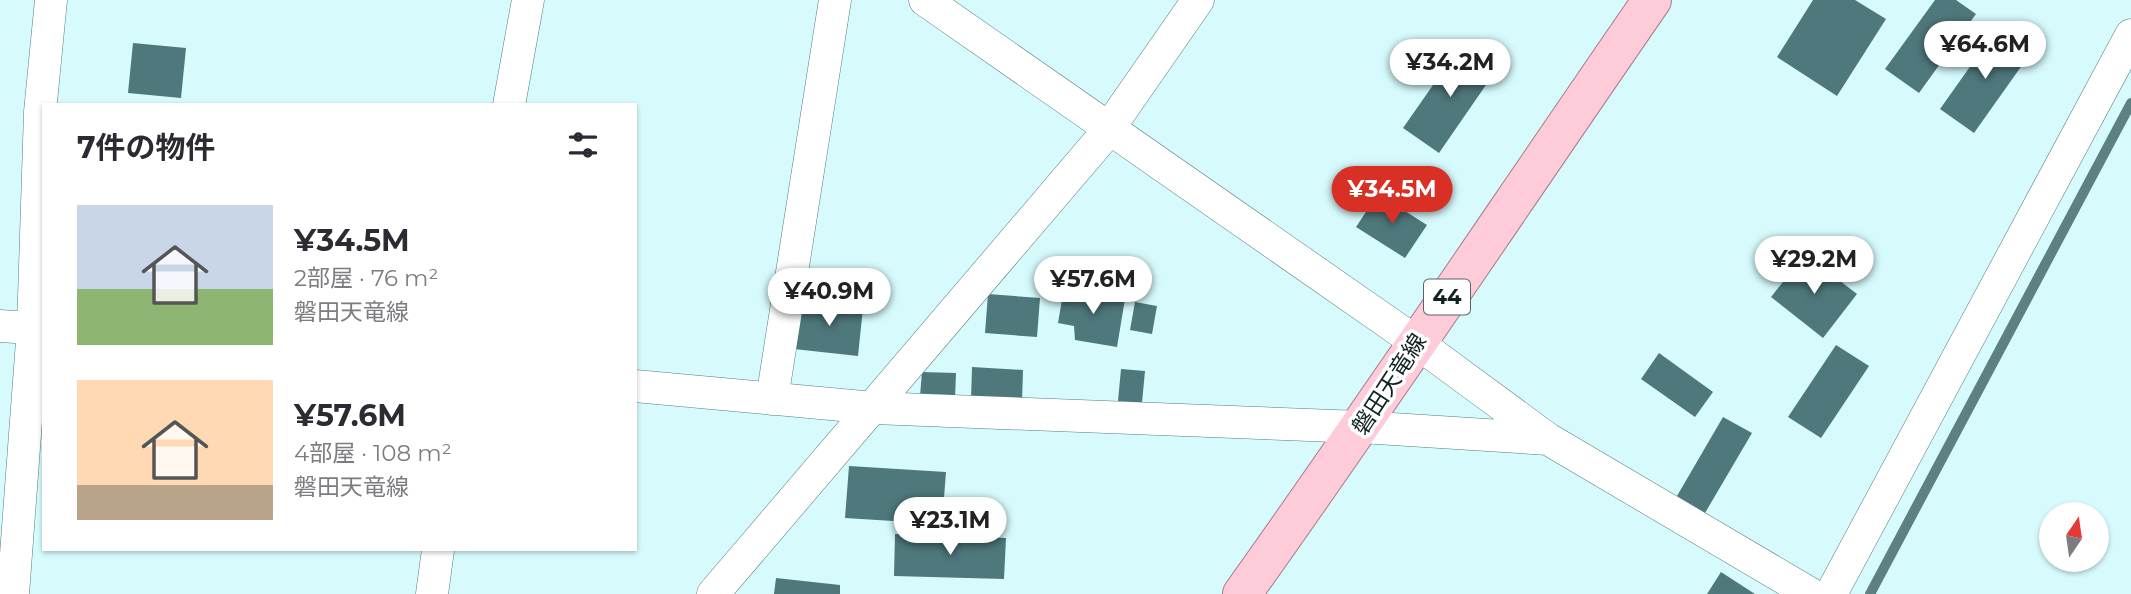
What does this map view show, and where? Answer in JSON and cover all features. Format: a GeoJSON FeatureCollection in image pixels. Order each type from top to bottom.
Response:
{"type":"FeatureCollection","features":[{"type":"Feature","properties":{"kind":"main road","name":"磐田天竜線"},"geometry":{"type":"LineString","coordinates":[[1242,594],[1362,427],[1416,342],[1652,0]]}},
{"type":"Feature","properties":{"kind":"street"},"geometry":{"type":"LineString","coordinates":[[13,594],[38,328],[40,112],[51,0]]}},
{"type":"Feature","properties":{"kind":"street"},"geometry":{"type":"LineString","coordinates":[[509,103],[528,0]]}},
{"type":"Feature","properties":{"kind":"street"},"geometry":{"type":"LineString","coordinates":[[772,399],[835,0]]}},
{"type":"Feature","properties":{"kind":"street"},"geometry":{"type":"LineString","coordinates":[[925,0],[1416,342],[1548,439],[1811,594]]}},
{"type":"Feature","properties":{"kind":"street"},"geometry":{"type":"LineString","coordinates":[[713,594],[1110,128],[1198,0]]}},
{"type":"Feature","properties":{"kind":"street"},"geometry":{"type":"LineString","coordinates":[[1831,594],[2131,35]]}},
{"type":"Feature","properties":{"kind":"street"},"geometry":{"type":"LineString","coordinates":[[0,326],[38,328]]}},
{"type":"Feature","properties":{"kind":"street"},"geometry":{"type":"LineString","coordinates":[[637,386],[874,408],[1362,427],[1548,439]]}},
{"type":"Feature","properties":{"kind":"street"},"geometry":{"type":"LineString","coordinates":[[432,594],[438,551]]}},
{"type":"Feature","properties":{"kind":"building"},"geometry":{"type":"Polygon","coordinates":[[[1813,0],[1855,0],[1886,19],[1837,96],[1777,57],[1813,0]]]}},
{"type":"Feature","properties":{"kind":"building"},"geometry":{"type":"Polygon","coordinates":[[[1935,0],[1956,0],[1976,14],[1919,93],[1885,69],[1935,0]]]}},
{"type":"Feature","properties":{"kind":"building"},"geometry":{"type":"Polygon","coordinates":[[[1996,30],[2030,54],[1974,133],[1940,109],[1996,30]]]}},
{"type":"Feature","properties":{"kind":"building"},"geometry":{"type":"Polygon","coordinates":[[[133,43],[186,48],[181,98],[128,93],[133,43]]]}},
{"type":"Feature","properties":{"kind":"building"},"geometry":{"type":"Polygon","coordinates":[[[1461,45],[1497,69],[1439,153],[1403,128],[1461,45]]]}},
{"type":"Feature","properties":{"kind":"building"},"geometry":{"type":"Polygon","coordinates":[[[1378,194],[1427,225],[1405,258],[1356,227],[1378,194]]]}},
{"type":"Feature","properties":{"kind":"building"},"geometry":{"type":"Polygon","coordinates":[[[1805,254],[1857,294],[1823,338],[1771,297],[1805,254]]]}},
{"type":"Feature","properties":{"kind":"building"},"geometry":{"type":"Polygon","coordinates":[[[1064,288],[1125,299],[1117,347],[1075,340],[1074,326],[1058,323],[1064,288]]]}},
{"type":"Feature","properties":{"kind":"building"},"geometry":{"type":"Polygon","coordinates":[[[988,294],[1040,298],[1037,337],[985,333],[988,294]]]}},
{"type":"Feature","properties":{"kind":"building"},"geometry":{"type":"Polygon","coordinates":[[[799,301],[863,308],[858,356],[794,349],[799,301]]]}},
{"type":"Feature","properties":{"kind":"building"},"geometry":{"type":"Polygon","coordinates":[[[1135,302],[1157,306],[1152,334],[1130,330],[1135,302]]]}},
{"type":"Feature","properties":{"kind":"building"},"geometry":{"type":"Polygon","coordinates":[[[1836,345],[1869,366],[1821,438],[1788,417],[1836,345]]]}},
{"type":"Feature","properties":{"kind":"building"},"geometry":{"type":"Polygon","coordinates":[[[1659,353],[1713,392],[1695,417],[1641,379],[1659,353]]]}},
{"type":"Feature","properties":{"kind":"building"},"geometry":{"type":"Polygon","coordinates":[[[972,367],[1023,370],[1022,402],[971,400],[972,367]]]}},
{"type":"Feature","properties":{"kind":"building"},"geometry":{"type":"Polygon","coordinates":[[[1121,369],[1145,371],[1142,403],[1118,401],[1121,369]]]}},
{"type":"Feature","properties":{"kind":"building"},"geometry":{"type":"Polygon","coordinates":[[[922,372],[956,373],[955,398],[920,396],[922,372]]]}},
{"type":"Feature","properties":{"kind":"building"},"geometry":{"type":"Polygon","coordinates":[[[1723,417],[1752,433],[1705,513],[1677,496],[1723,417]]]}},
{"type":"Feature","properties":{"kind":"building"},"geometry":{"type":"Polygon","coordinates":[[[849,466],[946,472],[942,524],[845,518],[849,466]]]}},
{"type":"Feature","properties":{"kind":"building"},"geometry":{"type":"Polygon","coordinates":[[[895,534],[1006,538],[1004,579],[894,576],[895,534]]]}},
{"type":"Feature","properties":{"kind":"building"},"geometry":{"type":"Polygon","coordinates":[[[1721,572],[1755,594],[1707,594],[1721,572]]]}},
{"type":"Feature","properties":{"kind":"building"},"geometry":{"type":"Polygon","coordinates":[[[776,578],[840,585],[840,594],[774,594],[776,578]]]}},
{"type":"Feature","properties":{"kind":"waterway"},"geometry":{"type":"LineString","coordinates":[[1870,594],[2131,103]]}}]}
